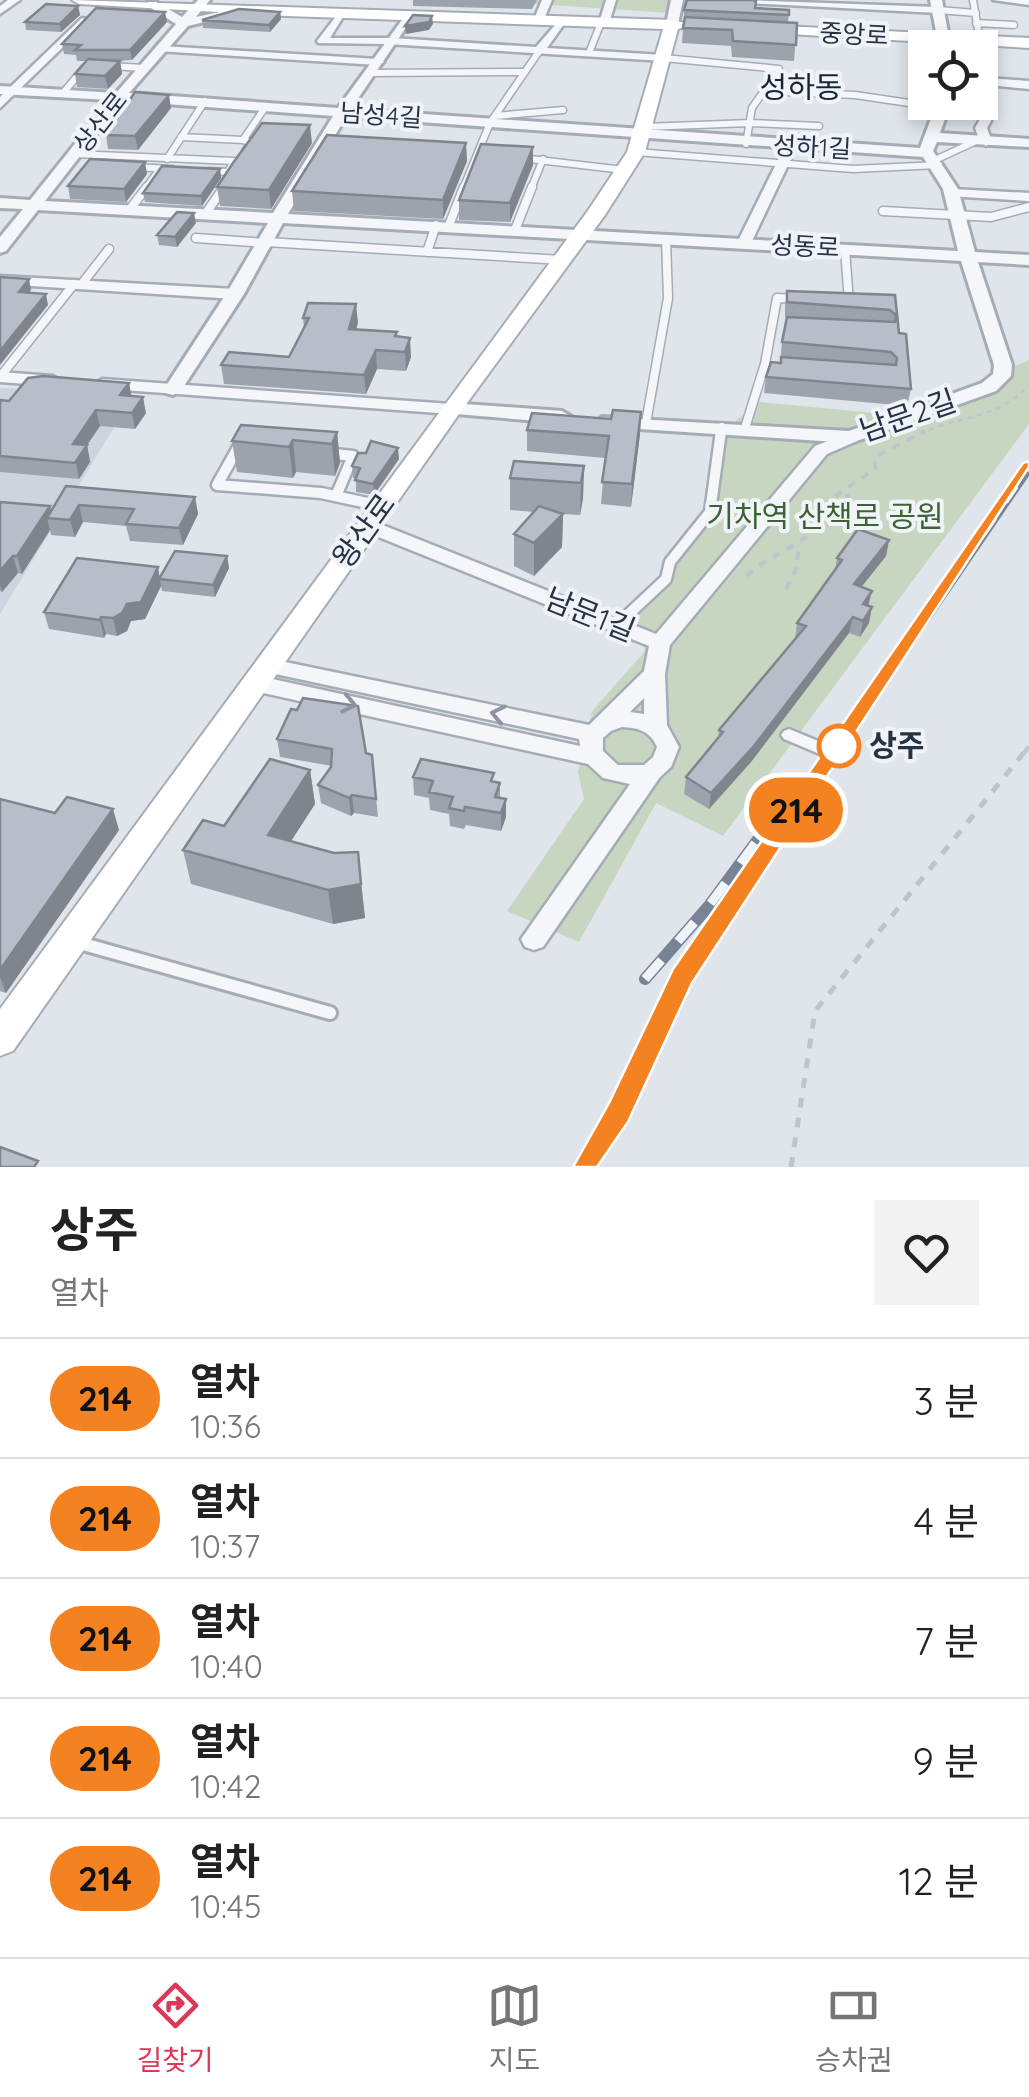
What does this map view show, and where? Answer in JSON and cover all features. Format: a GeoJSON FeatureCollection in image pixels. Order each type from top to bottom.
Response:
{"type":"FeatureCollection","features":[{"type":"Feature","properties":{"kind":"main road"},"geometry":{"type":"LineString","coordinates":[[79,0],[201,3],[246,10],[340,14],[400,25],[603,20],[674,12],[712,26]]}},
{"type":"Feature","properties":{"kind":"main road","name":"왕산로"},"geometry":{"type":"LineString","coordinates":[[0,1039],[451,409],[582,233],[636,146],[674,12]]}},
{"type":"Feature","properties":{"kind":"main road","name":"중앙로"},"geometry":{"type":"LineString","coordinates":[[751,28],[908,40]]}},
{"type":"Feature","properties":{"kind":"main road","name":"중앙로"},"geometry":{"type":"LineString","coordinates":[[998,41],[1029,43]]}},
{"type":"Feature","properties":{"kind":"street"},"geometry":{"type":"LineString","coordinates":[[0,12],[15,0]]}},
{"type":"Feature","properties":{"kind":"street"},"geometry":{"type":"LineString","coordinates":[[152,4],[172,0]]}},
{"type":"Feature","properties":{"kind":"street"},"geometry":{"type":"LineString","coordinates":[[229,0],[246,10]]}},
{"type":"Feature","properties":{"kind":"street"},"geometry":{"type":"LineString","coordinates":[[532,22],[547,0]]}},
{"type":"Feature","properties":{"kind":"street"},"geometry":{"type":"LineString","coordinates":[[603,20],[611,0]]}},
{"type":"Feature","properties":{"kind":"street"},"geometry":{"type":"LineString","coordinates":[[746,0],[937,5],[942,30]]}},
{"type":"Feature","properties":{"kind":"street"},"geometry":{"type":"LineString","coordinates":[[998,0],[1029,2]]}},
{"type":"Feature","properties":{"kind":"street"},"geometry":{"type":"LineString","coordinates":[[0,104],[7,91],[115,1]]}},
{"type":"Feature","properties":{"kind":"street","name":"상산로"},"geometry":{"type":"LineString","coordinates":[[0,248],[120,96],[201,3]]}},
{"type":"Feature","properties":{"kind":"street"},"geometry":{"type":"LineString","coordinates":[[152,4],[184,22],[246,10]]}},
{"type":"Feature","properties":{"kind":"street"},"geometry":{"type":"LineString","coordinates":[[340,14],[322,42],[400,25],[588,54],[664,58]]}},
{"type":"Feature","properties":{"kind":"street"},"geometry":{"type":"LineString","coordinates":[[544,45],[562,20]]}},
{"type":"Feature","properties":{"kind":"street"},"geometry":{"type":"LineString","coordinates":[[173,389],[235,294],[342,112],[400,25]]}},
{"type":"Feature","properties":{"kind":"street"},"geometry":{"type":"LineString","coordinates":[[160,49],[374,67]]}},
{"type":"Feature","properties":{"kind":"street"},"geometry":{"type":"LineString","coordinates":[[998,82],[1029,85]]}},
{"type":"Feature","properties":{"kind":"street","name":"남성4길"},"geometry":{"type":"LineString","coordinates":[[7,91],[492,120],[636,146]]}},
{"type":"Feature","properties":{"kind":"street"},"geometry":{"type":"LineString","coordinates":[[933,154],[940,120]]}},
{"type":"Feature","properties":{"kind":"street"},"geometry":{"type":"LineString","coordinates":[[980,142],[980,128],[985,120]]}},
{"type":"Feature","properties":{"kind":"street","name":"성하1길"},"geometry":{"type":"LineString","coordinates":[[636,146],[746,144],[933,154],[980,142],[1029,143]]}},
{"type":"Feature","properties":{"kind":"street"},"geometry":{"type":"LineString","coordinates":[[744,242],[791,146]]}},
{"type":"Feature","properties":{"kind":"street","name":"남문2길"},"geometry":{"type":"LineString","coordinates":[[852,437],[989,387],[1002,376],[952,193],[933,154]]}},
{"type":"Feature","properties":{"kind":"street"},"geometry":{"type":"LineString","coordinates":[[952,193],[1029,197]]}},
{"type":"Feature","properties":{"kind":"street","name":"성동로"},"geometry":{"type":"LineString","coordinates":[[0,203],[1029,260]]}},
{"type":"Feature","properties":{"kind":"street"},"geometry":{"type":"LineString","coordinates":[[0,280],[235,294]]}},
{"type":"Feature","properties":{"kind":"street"},"geometry":{"type":"LineString","coordinates":[[0,377],[745,428],[815,442]]}},
{"type":"Feature","properties":{"kind":"street","name":"남문1길"},"geometry":{"type":"LineString","coordinates":[[375,516],[660,643],[815,442],[852,437]]}},
{"type":"Feature","properties":{"kind":"street"},"geometry":{"type":"LineString","coordinates":[[534,940],[650,774],[667,760],[668,747],[656,725],[654,674],[660,643]]}},
{"type":"Feature","properties":{"kind":"street"},"geometry":{"type":"LineString","coordinates":[[260,674],[596,739],[618,774],[626,808]]}},
{"type":"Feature","properties":{"kind":"street"},"geometry":{"type":"LineString","coordinates":[[596,739],[654,674]]}},
{"type":"Feature","properties":{"kind":"street"},"geometry":{"type":"LineString","coordinates":[[596,739],[622,718],[656,725]]}},
{"type":"Feature","properties":{"kind":"street"},"geometry":{"type":"LineString","coordinates":[[789,735],[834,754]]}},
{"type":"Feature","properties":{"kind":"street"},"geometry":{"type":"LineString","coordinates":[[618,774],[650,774]]}},
{"type":"Feature","properties":{"kind":"lane"},"geometry":{"type":"LineString","coordinates":[[973,0],[978,30]]}},
{"type":"Feature","properties":{"kind":"lane"},"geometry":{"type":"LineString","coordinates":[[937,5],[976,13]]}},
{"type":"Feature","properties":{"kind":"lane"},"geometry":{"type":"LineString","coordinates":[[588,54],[603,20]]}},
{"type":"Feature","properties":{"kind":"lane"},"geometry":{"type":"LineString","coordinates":[[976,23],[1014,25]]}},
{"type":"Feature","properties":{"kind":"lane"},"geometry":{"type":"LineString","coordinates":[[427,252],[492,120],[544,45]]}},
{"type":"Feature","properties":{"kind":"lane"},"geometry":{"type":"LineString","coordinates":[[664,58],[779,69],[752,108],[746,144]]}},
{"type":"Feature","properties":{"kind":"lane"},"geometry":{"type":"LineString","coordinates":[[63,93],[86,65]]}},
{"type":"Feature","properties":{"kind":"lane"},"geometry":{"type":"LineString","coordinates":[[106,66],[144,68]]}},
{"type":"Feature","properties":{"kind":"lane"},"geometry":{"type":"LineString","coordinates":[[374,67],[525,72]]}},
{"type":"Feature","properties":{"kind":"lane"},"geometry":{"type":"LineString","coordinates":[[764,91],[908,101]]}},
{"type":"Feature","properties":{"kind":"lane"},"geometry":{"type":"LineString","coordinates":[[167,158],[205,102]]}},
{"type":"Feature","properties":{"kind":"lane"},"geometry":{"type":"LineString","coordinates":[[244,140],[266,106]]}},
{"type":"Feature","properties":{"kind":"lane"},"geometry":{"type":"LineString","coordinates":[[492,120],[563,110]]}},
{"type":"Feature","properties":{"kind":"lane"},"geometry":{"type":"LineString","coordinates":[[509,157],[543,159],[636,146],[750,123],[818,126]]}},
{"type":"Feature","properties":{"kind":"lane"},"geometry":{"type":"LineString","coordinates":[[72,159],[234,162],[239,161],[250,142],[181,137]]}},
{"type":"Feature","properties":{"kind":"lane"},"geometry":{"type":"LineString","coordinates":[[636,146],[853,169],[980,142]]}},
{"type":"Feature","properties":{"kind":"lane"},"geometry":{"type":"LineString","coordinates":[[321,146],[340,148]]}},
{"type":"Feature","properties":{"kind":"lane"},"geometry":{"type":"LineString","coordinates":[[461,155],[492,156]]}},
{"type":"Feature","properties":{"kind":"lane"},"geometry":{"type":"LineString","coordinates":[[72,159],[177,170]]}},
{"type":"Feature","properties":{"kind":"lane"},"geometry":{"type":"LineString","coordinates":[[516,230],[543,159]]}},
{"type":"Feature","properties":{"kind":"lane"},"geometry":{"type":"LineString","coordinates":[[206,212],[229,178],[234,162]]}},
{"type":"Feature","properties":{"kind":"lane"},"geometry":{"type":"LineString","coordinates":[[130,209],[160,169]]}},
{"type":"Feature","properties":{"kind":"lane"},"geometry":{"type":"LineString","coordinates":[[194,170],[228,172]]}},
{"type":"Feature","properties":{"kind":"lane"},"geometry":{"type":"LineString","coordinates":[[883,211],[991,217],[1029,207]]}},
{"type":"Feature","properties":{"kind":"lane"},"geometry":{"type":"LineString","coordinates":[[196,238],[562,260]]}},
{"type":"Feature","properties":{"kind":"lane"},"geometry":{"type":"LineString","coordinates":[[646,423],[668,298],[666,239]]}},
{"type":"Feature","properties":{"kind":"lane"},"geometry":{"type":"LineString","coordinates":[[0,377],[110,249]]}},
{"type":"Feature","properties":{"kind":"lane"},"geometry":{"type":"LineString","coordinates":[[831,302],[849,303],[845,249]]}},
{"type":"Feature","properties":{"kind":"lane"},"geometry":{"type":"LineString","coordinates":[[745,428],[765,364],[777,298],[813,300]]}},
{"type":"Feature","properties":{"kind":"lane"},"geometry":{"type":"LineString","coordinates":[[774,324],[793,326]]}},
{"type":"Feature","properties":{"kind":"lane"},"geometry":{"type":"LineString","coordinates":[[765,364],[782,366]]}},
{"type":"Feature","properties":{"kind":"lane"},"geometry":{"type":"LineString","coordinates":[[616,626],[666,580],[670,562],[710,512],[722,427]]}},
{"type":"Feature","properties":{"kind":"lane"},"geometry":{"type":"LineString","coordinates":[[258,446],[238,444],[217,484],[336,496],[375,516]]}},
{"type":"Feature","properties":{"kind":"lane"},"geometry":{"type":"LineString","coordinates":[[315,452],[353,456],[336,496]]}},
{"type":"Feature","properties":{"kind":"lane"},"geometry":{"type":"LineString","coordinates":[[70,941],[330,1012]]}},
{"type":"Feature","properties":{"kind":"path"},"geometry":{"type":"LineString","coordinates":[[812,531],[808,522],[829,496],[846,492],[875,469],[875,457],[947,420],[970,421],[1016,400],[1029,384]]}},
{"type":"Feature","properties":{"kind":"path"},"geometry":{"type":"LineString","coordinates":[[747,576],[761,560],[798,547],[812,531],[825,529],[840,517],[849,501],[846,492]]}},
{"type":"Feature","properties":{"kind":"path"},"geometry":{"type":"LineString","coordinates":[[786,589],[796,569],[798,547]]}},
{"type":"Feature","properties":{"kind":"path"},"geometry":{"type":"LineString","coordinates":[[791,1167],[815,1011],[1029,746]]}},
{"type":"Feature","properties":{"kind":"shaded area"},"geometry":{"type":"Polygon","coordinates":[[[0,388],[134,395],[0,614],[0,388]]]}},
{"type":"Feature","properties":{"kind":"green space"},"geometry":{"type":"Polygon","coordinates":[[[476,0],[674,0],[671,13],[476,0]]]}},
{"type":"Feature","properties":{"kind":"green space","name":"기차역 산책로 공원"},"geometry":{"type":"Polygon","coordinates":[[[1029,360],[1029,424],[723,836],[656,803],[579,942],[507,911],[584,799],[578,772],[592,711],[645,651],[636,614],[717,507],[725,429],[760,402],[896,415],[1029,360]]]}},
{"type":"Feature","properties":{"kind":"building"},"geometry":{"type":"Polygon","coordinates":[[[687,0],[753,0],[755,8],[789,10],[789,15],[684,10],[687,0]]]}},
{"type":"Feature","properties":{"kind":"building"},"geometry":{"type":"Polygon","coordinates":[[[46,4],[78,6],[60,24],[25,22],[46,4]]]}},
{"type":"Feature","properties":{"kind":"building"},"geometry":{"type":"Polygon","coordinates":[[[96,8],[165,12],[130,50],[75,50],[81,45],[62,44],[96,8]]]}},
{"type":"Feature","properties":{"kind":"building"},"geometry":{"type":"Polygon","coordinates":[[[239,9],[280,12],[269,25],[202,20],[239,9]]]}},
{"type":"Feature","properties":{"kind":"building"},"geometry":{"type":"Polygon","coordinates":[[[413,15],[432,16],[429,22],[405,26],[413,15]]]}},
{"type":"Feature","properties":{"kind":"building"},"geometry":{"type":"Polygon","coordinates":[[[685,17],[797,23],[796,45],[733,41],[732,30],[683,28],[685,17]]]}},
{"type":"Feature","properties":{"kind":"building"},"geometry":{"type":"Polygon","coordinates":[[[88,59],[120,61],[105,76],[75,74],[88,59]]]}},
{"type":"Feature","properties":{"kind":"building"},"geometry":{"type":"Polygon","coordinates":[[[135,92],[169,95],[135,136],[106,135],[135,92]]]}},
{"type":"Feature","properties":{"kind":"building"},"geometry":{"type":"Polygon","coordinates":[[[262,123],[310,125],[269,190],[217,187],[233,163],[262,123]]]}},
{"type":"Feature","properties":{"kind":"building"},"geometry":{"type":"Polygon","coordinates":[[[327,135],[466,143],[443,200],[292,191],[327,135]]]}},
{"type":"Feature","properties":{"kind":"building"},"geometry":{"type":"Polygon","coordinates":[[[481,144],[533,147],[510,203],[459,200],[481,144]]]}},
{"type":"Feature","properties":{"kind":"building"},"geometry":{"type":"Polygon","coordinates":[[[90,159],[145,162],[124,189],[68,186],[90,159]]]}},
{"type":"Feature","properties":{"kind":"building"},"geometry":{"type":"Polygon","coordinates":[[[162,166],[220,169],[201,196],[143,193],[162,166]]]}},
{"type":"Feature","properties":{"kind":"building"},"geometry":{"type":"Polygon","coordinates":[[[177,212],[194,213],[175,237],[157,235],[177,212]]]}},
{"type":"Feature","properties":{"kind":"building"},"geometry":{"type":"Polygon","coordinates":[[[0,277],[29,279],[19,292],[46,294],[0,351],[0,277]]]}},
{"type":"Feature","properties":{"kind":"building"},"geometry":{"type":"Polygon","coordinates":[[[787,291],[895,295],[899,333],[906,334],[911,389],[766,377],[771,362],[781,363],[781,357],[896,365],[897,358],[891,352],[782,342],[787,317],[895,322],[896,315],[890,310],[787,302],[787,291]]]}},
{"type":"Feature","properties":{"kind":"building"},"geometry":{"type":"Polygon","coordinates":[[[308,303],[356,304],[349,329],[397,332],[395,336],[410,338],[405,352],[376,350],[364,375],[221,365],[229,352],[289,357],[309,318],[303,318],[308,303]]]}},
{"type":"Feature","properties":{"kind":"building"},"geometry":{"type":"Polygon","coordinates":[[[28,378],[129,383],[120,395],[143,397],[132,413],[96,410],[73,444],[87,445],[75,463],[0,456],[0,400],[9,401],[28,378]]]}},
{"type":"Feature","properties":{"kind":"building"},"geometry":{"type":"Polygon","coordinates":[[[613,410],[641,412],[632,484],[602,482],[609,436],[527,430],[532,413],[611,419],[613,410]]]}},
{"type":"Feature","properties":{"kind":"building"},"geometry":{"type":"Polygon","coordinates":[[[241,425],[337,432],[332,444],[293,440],[289,447],[232,441],[241,425]]]}},
{"type":"Feature","properties":{"kind":"building"},"geometry":{"type":"Polygon","coordinates":[[[371,441],[398,448],[373,484],[355,480],[360,468],[352,466],[358,453],[366,453],[371,441]]]}},
{"type":"Feature","properties":{"kind":"building"},"geometry":{"type":"Polygon","coordinates":[[[514,461],[584,466],[581,483],[510,478],[514,461]]]}},
{"type":"Feature","properties":{"kind":"building"},"geometry":{"type":"Polygon","coordinates":[[[66,486],[195,497],[179,528],[126,524],[134,509],[79,505],[70,520],[47,518],[66,486]]]}},
{"type":"Feature","properties":{"kind":"building"},"geometry":{"type":"Polygon","coordinates":[[[0,502],[50,506],[17,556],[0,571],[0,502]]]}},
{"type":"Feature","properties":{"kind":"building"},"geometry":{"type":"Polygon","coordinates":[[[539,506],[563,514],[534,543],[514,534],[539,506]]]}},
{"type":"Feature","properties":{"kind":"building"},"geometry":{"type":"Polygon","coordinates":[[[858,529],[889,540],[854,584],[872,591],[863,604],[872,607],[863,621],[853,617],[754,746],[711,793],[686,777],[723,732],[719,730],[806,626],[797,623],[842,560],[837,558],[858,529]]]}},
{"type":"Feature","properties":{"kind":"building"},"geometry":{"type":"Polygon","coordinates":[[[175,551],[227,556],[213,585],[159,579],[175,551]]]}},
{"type":"Feature","properties":{"kind":"building"},"geometry":{"type":"Polygon","coordinates":[[[77,558],[158,567],[141,602],[127,604],[113,618],[100,620],[44,612],[77,558]]]}},
{"type":"Feature","properties":{"kind":"building"},"geometry":{"type":"Polygon","coordinates":[[[303,698],[358,706],[366,753],[372,755],[376,799],[352,795],[349,798],[318,785],[331,767],[332,749],[277,739],[291,709],[297,710],[303,698]]]}},
{"type":"Feature","properties":{"kind":"building"},"geometry":{"type":"Polygon","coordinates":[[[270,759],[310,770],[268,835],[334,853],[358,852],[361,884],[328,890],[183,850],[203,820],[224,826],[270,759]]]}},
{"type":"Feature","properties":{"kind":"building"},"geometry":{"type":"Polygon","coordinates":[[[421,759],[494,773],[491,781],[500,783],[495,797],[506,799],[501,813],[449,808],[453,797],[429,792],[433,781],[413,777],[421,759]]]}},
{"type":"Feature","properties":{"kind":"building"},"geometry":{"type":"Polygon","coordinates":[[[67,797],[113,809],[0,970],[0,799],[55,813],[67,797]]]}},
{"type":"Feature","properties":{"kind":"building"},"geometry":{"type":"Polygon","coordinates":[[[0,1147],[38,1161],[34,1167],[0,1167],[0,1147]]]}},
{"type":"Feature","properties":{"kind":"railway"},"geometry":{"type":"LineString","coordinates":[[834,753],[1029,467]]}},
{"type":"Feature","properties":{"kind":"railway"},"geometry":{"type":"LineString","coordinates":[[587,1167],[618,1113],[682,976],[836,750]]}},
{"type":"Feature","properties":{"kind":"railway"},"geometry":{"type":"LineString","coordinates":[[645,979],[708,907],[762,834]]}},
{"type":"Feature","properties":{"kind":"train","name":"214"},"geometry":{"type":"LineString","coordinates":[[587,1167],[618,1112],[682,976],[1029,467]]}},
{"type":"Feature","properties":{"kind":"place","name":"상주"},"geometry":{"type":"Point","coordinates":[839,746]}},
{"type":"Feature","properties":{"kind":"district","name":"성하동"},"geometry":{"type":"Point","coordinates":[801,88]}}]}
